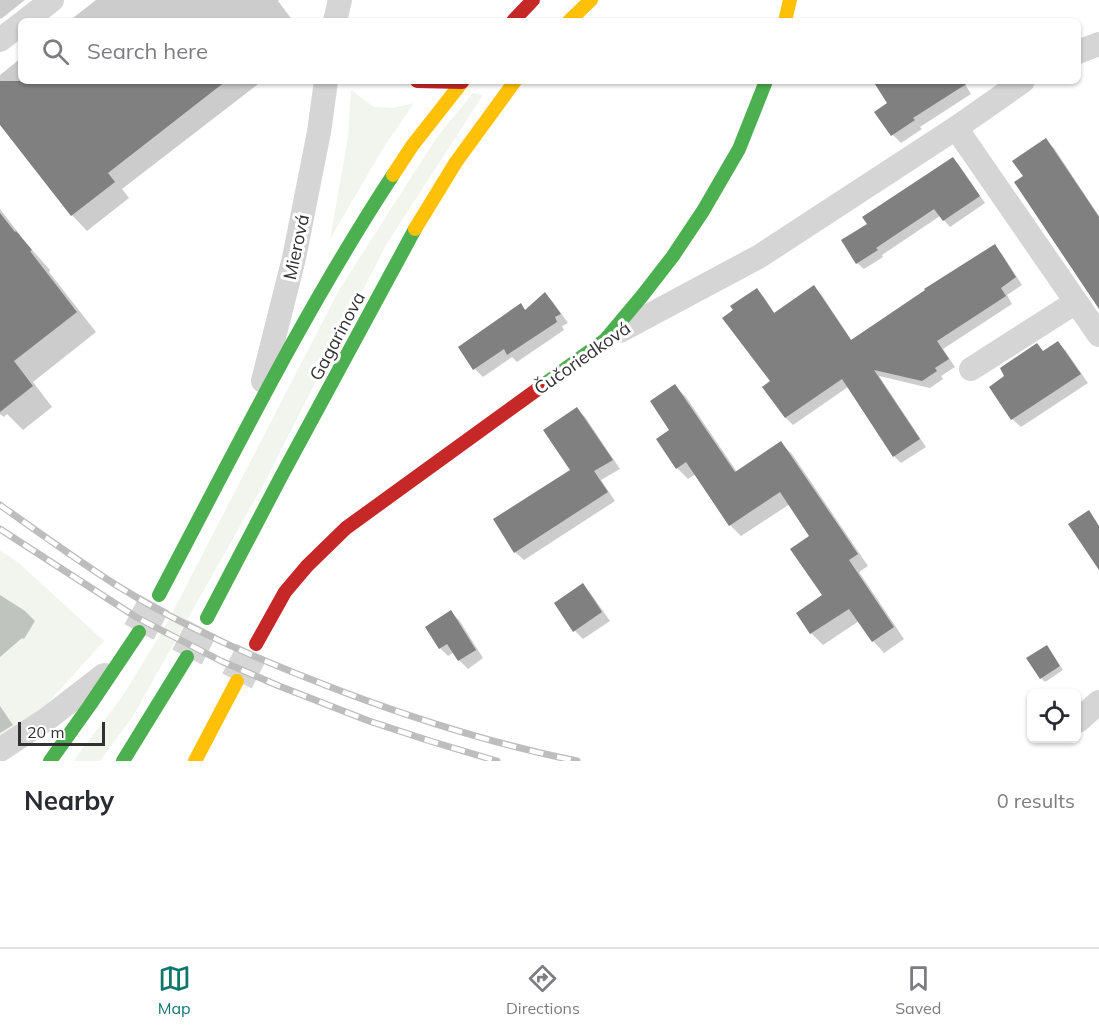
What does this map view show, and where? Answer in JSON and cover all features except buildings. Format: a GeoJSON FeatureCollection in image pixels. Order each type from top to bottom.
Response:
{"type":"FeatureCollection","features":[{"type":"Feature","properties":{"kind":"main road"},"geometry":{"type":"LineString","coordinates":[[516,18],[533,0]]}},
{"type":"Feature","properties":{"kind":"main road"},"geometry":{"type":"LineString","coordinates":[[572,18],[591,0]]}},
{"type":"Feature","properties":{"kind":"main road"},"geometry":{"type":"LineString","coordinates":[[786,18],[790,0]]}},
{"type":"Feature","properties":{"kind":"main road","name":"Gagarinova"},"geometry":{"type":"LineString","coordinates":[[159,595],[255,411],[359,227],[412,146],[460,84]]}},
{"type":"Feature","properties":{"kind":"main road","name":"Gagarinova"},"geometry":{"type":"LineString","coordinates":[[207,618],[414,230],[456,162],[513,84]]}},
{"type":"Feature","properties":{"kind":"main road"},"geometry":{"type":"LineString","coordinates":[[605,340],[673,256],[703,211],[739,149],[765,84]]}},
{"type":"Feature","properties":{"kind":"main road","name":"Čučoriedková"},"geometry":{"type":"LineString","coordinates":[[256,644],[285,592],[307,566],[346,528],[605,340]]}},
{"type":"Feature","properties":{"kind":"main road"},"geometry":{"type":"LineString","coordinates":[[50,761],[139,632]]}},
{"type":"Feature","properties":{"kind":"main road"},"geometry":{"type":"LineString","coordinates":[[123,761],[187,657]]}},
{"type":"Feature","properties":{"kind":"main road"},"geometry":{"type":"LineString","coordinates":[[195,761],[237,681]]}},
{"type":"Feature","properties":{"kind":"street"},"geometry":{"type":"LineString","coordinates":[[29,18],[52,0]]}},
{"type":"Feature","properties":{"kind":"street"},"geometry":{"type":"LineString","coordinates":[[336,18],[339,0]]}},
{"type":"Feature","properties":{"kind":"street"},"geometry":{"type":"LineString","coordinates":[[0,40],[18,26]]}},
{"type":"Feature","properties":{"kind":"street"},"geometry":{"type":"LineString","coordinates":[[1081,51],[1099,44]]}},
{"type":"Feature","properties":{"kind":"street","name":"Mierová"},"geometry":{"type":"LineString","coordinates":[[255,411],[294,258],[319,132],[326,84]]}},
{"type":"Feature","properties":{"kind":"street","name":"Čučoriedková"},"geometry":{"type":"LineString","coordinates":[[605,340],[632,323],[752,260],[956,128],[1019,84]]}},
{"type":"Feature","properties":{"kind":"street"},"geometry":{"type":"LineString","coordinates":[[956,128],[1099,335]]}},
{"type":"Feature","properties":{"kind":"street"},"geometry":{"type":"LineString","coordinates":[[971,369],[1076,302]]}},
{"type":"Feature","properties":{"kind":"street"},"geometry":{"type":"LineString","coordinates":[[0,750],[47,719],[116,666]]}},
{"type":"Feature","properties":{"kind":"street"},"geometry":{"type":"LineString","coordinates":[[1081,718],[1099,702]]}},
{"type":"Feature","properties":{"kind":"shaded area"},"geometry":{"type":"Polygon","coordinates":[[[351,90],[374,107],[393,108],[414,103],[382,150],[330,239],[348,137],[351,90]]]}},
{"type":"Feature","properties":{"kind":"shaded area"},"geometry":{"type":"Polygon","coordinates":[[[473,93],[483,95],[386,245],[262,487],[133,716],[100,761],[73,761],[122,697],[166,625],[339,290],[437,137],[473,93]]]}},
{"type":"Feature","properties":{"kind":"shaded area"},"geometry":{"type":"Polygon","coordinates":[[[0,550],[20,564],[104,641],[44,707],[0,736],[0,550]]]}},
{"type":"Feature","properties":{"kind":"tunnel"},"geometry":{"type":"LineString","coordinates":[[139,632],[159,595]]}},
{"type":"Feature","properties":{"kind":"tunnel"},"geometry":{"type":"LineString","coordinates":[[187,657],[207,618]]}},
{"type":"Feature","properties":{"kind":"tunnel"},"geometry":{"type":"LineString","coordinates":[[237,681],[256,644]]}},
{"type":"Feature","properties":{"kind":"railway"},"geometry":{"type":"LineString","coordinates":[[0,505],[116,585],[171,617],[257,658],[346,693],[460,732],[577,761]]}},
{"type":"Feature","properties":{"kind":"railway"},"geometry":{"type":"LineString","coordinates":[[0,529],[136,617],[221,661],[369,721],[497,761]]}},
{"type":"Feature","properties":{"kind":"traffic: fast"},"geometry":{"type":"LineString","coordinates":[[542,386],[605,340],[673,256],[703,211],[739,149],[765,84]]}},
{"type":"Feature","properties":{"kind":"traffic: fast"},"geometry":{"type":"LineString","coordinates":[[159,595],[300,329],[393,175]]}},
{"type":"Feature","properties":{"kind":"traffic: fast"},"geometry":{"type":"LineString","coordinates":[[207,618],[415,229]]}},
{"type":"Feature","properties":{"kind":"traffic: fast"},"geometry":{"type":"LineString","coordinates":[[50,761],[139,632]]}},
{"type":"Feature","properties":{"kind":"traffic: fast"},"geometry":{"type":"LineString","coordinates":[[123,761],[187,657]]}},
{"type":"Feature","properties":{"kind":"traffic: slow"},"geometry":{"type":"LineString","coordinates":[[572,18],[591,0]]}},
{"type":"Feature","properties":{"kind":"traffic: slow"},"geometry":{"type":"LineString","coordinates":[[786,18],[790,0]]}},
{"type":"Feature","properties":{"kind":"traffic: slow"},"geometry":{"type":"LineString","coordinates":[[393,175],[412,146],[461,84]]}},
{"type":"Feature","properties":{"kind":"traffic: slow"},"geometry":{"type":"LineString","coordinates":[[415,229],[456,162],[513,84]]}},
{"type":"Feature","properties":{"kind":"traffic: slow"},"geometry":{"type":"LineString","coordinates":[[195,761],[237,681]]}},
{"type":"Feature","properties":{"kind":"traffic: jam"},"geometry":{"type":"LineString","coordinates":[[516,18],[533,0]]}},
{"type":"Feature","properties":{"kind":"traffic: jam"},"geometry":{"type":"LineString","coordinates":[[256,644],[285,592],[307,566],[346,528],[542,386]]}}]}
